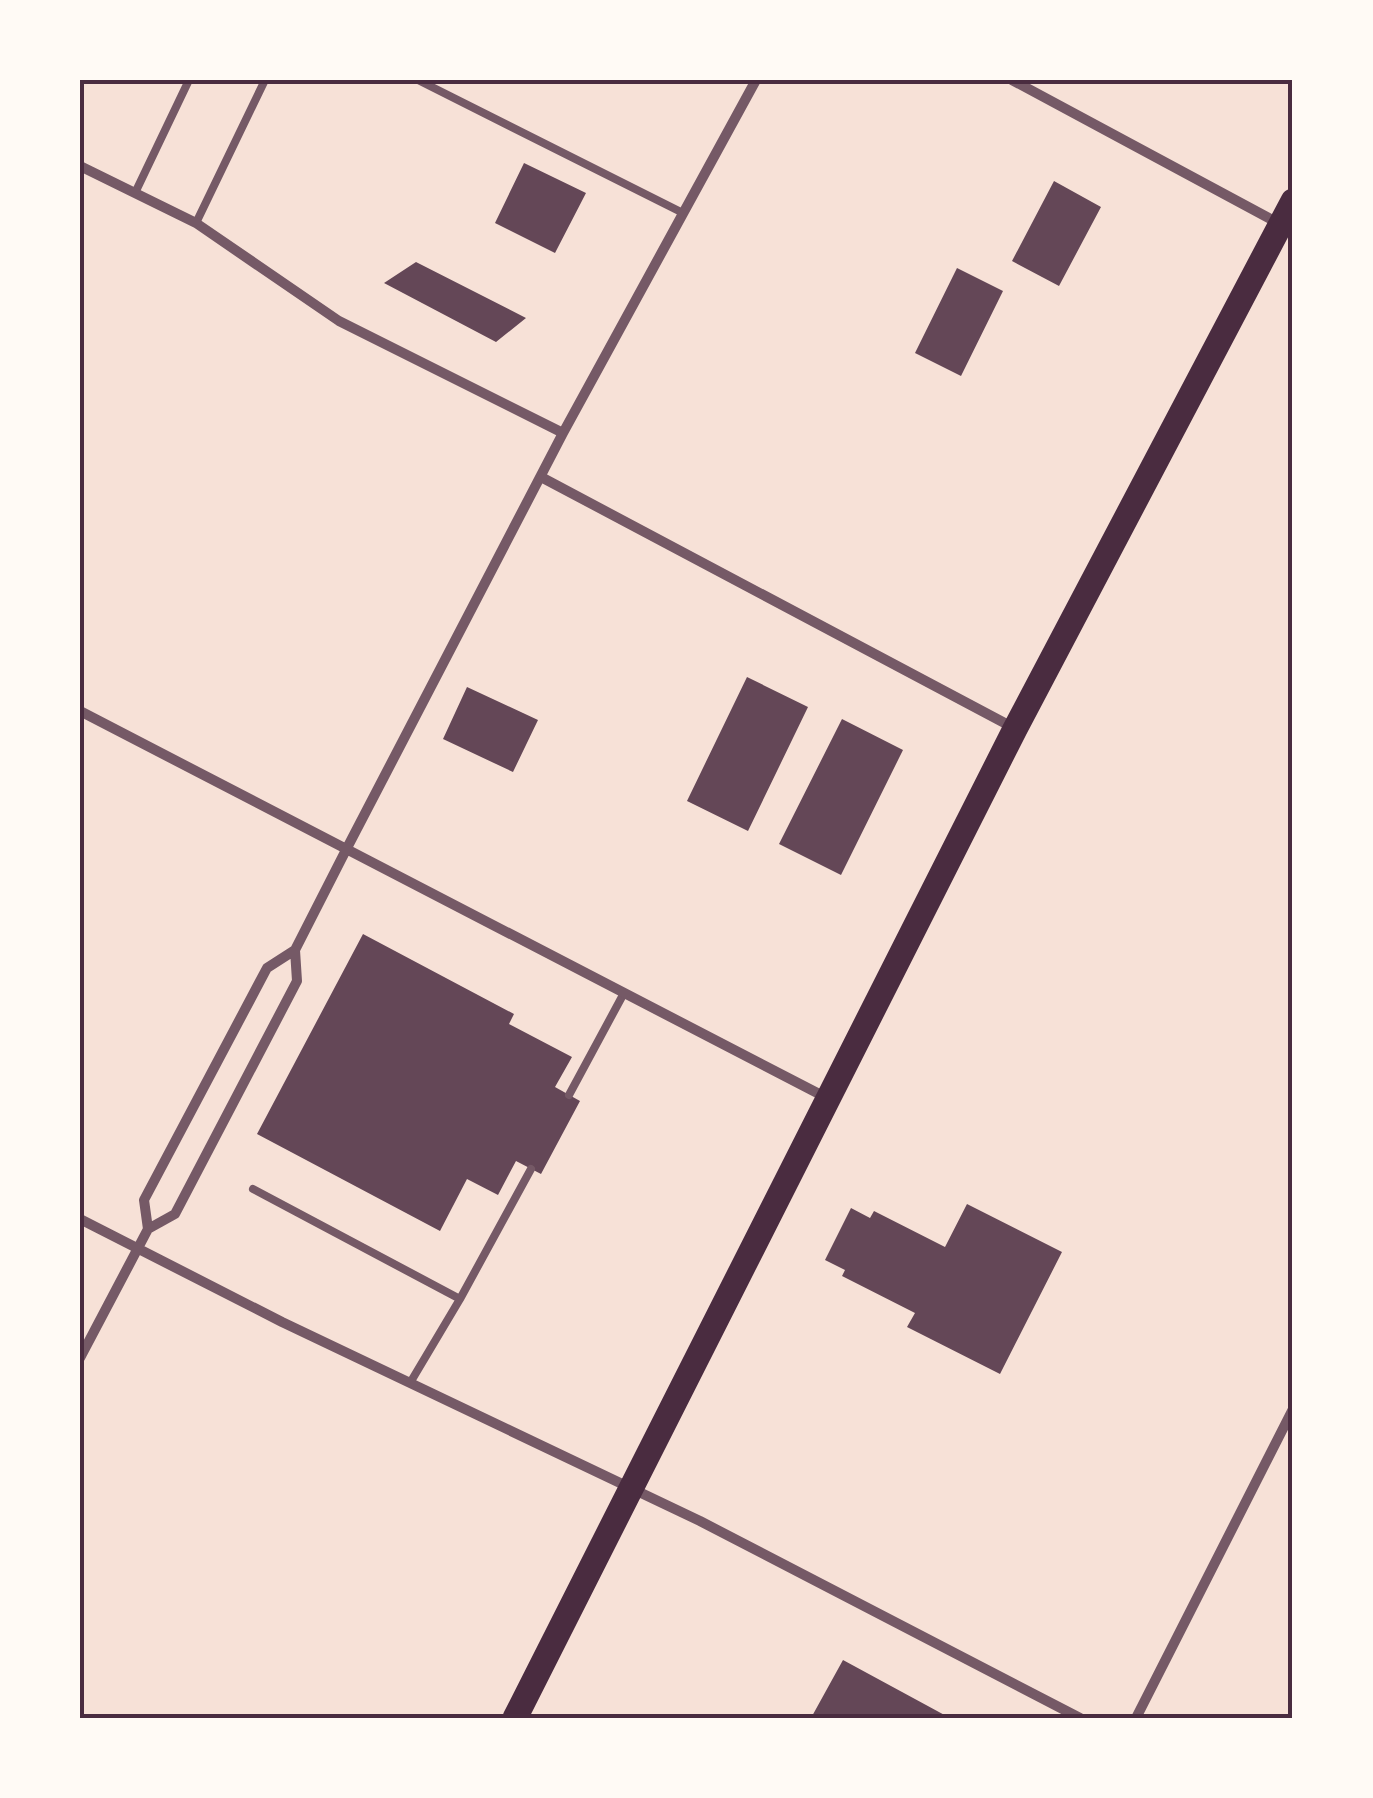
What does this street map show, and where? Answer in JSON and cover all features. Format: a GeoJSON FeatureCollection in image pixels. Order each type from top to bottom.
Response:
{"type":"FeatureCollection","features":[{"type":"Feature","properties":{"kind":"main road"},"geometry":{"type":"LineString","coordinates":[[515,1718],[1014,729],[1287,228],[1293,201]]}},
{"type":"Feature","properties":{"kind":"street"},"geometry":{"type":"LineString","coordinates":[[148,1229],[175,1214],[297,981],[296,950],[347,848],[564,433],[756,80]]}},
{"type":"Feature","properties":{"kind":"street"},"geometry":{"type":"LineString","coordinates":[[1012,80],[1287,228]]}},
{"type":"Feature","properties":{"kind":"street"},"geometry":{"type":"LineString","coordinates":[[80,166],[196,224],[338,321],[564,433]]}},
{"type":"Feature","properties":{"kind":"street"},"geometry":{"type":"LineString","coordinates":[[541,477],[1014,729]]}},
{"type":"Feature","properties":{"kind":"street"},"geometry":{"type":"LineString","coordinates":[[80,711],[828,1098]]}},
{"type":"Feature","properties":{"kind":"street"},"geometry":{"type":"LineString","coordinates":[[80,1358],[148,1229],[144,1200],[267,968],[296,950]]}},
{"type":"Feature","properties":{"kind":"street"},"geometry":{"type":"LineString","coordinates":[[80,1219],[700,1521],[1080,1718]]}},
{"type":"Feature","properties":{"kind":"street"},"geometry":{"type":"LineString","coordinates":[[1136,1718],[1293,1410]]}},
{"type":"Feature","properties":{"kind":"lane"},"geometry":{"type":"LineString","coordinates":[[135,194],[189,80]]}},
{"type":"Feature","properties":{"kind":"lane"},"geometry":{"type":"LineString","coordinates":[[196,224],[265,80]]}},
{"type":"Feature","properties":{"kind":"lane"},"geometry":{"type":"LineString","coordinates":[[418,80],[684,214]]}},
{"type":"Feature","properties":{"kind":"lane"},"geometry":{"type":"LineString","coordinates":[[569,1095],[624,993]]}},
{"type":"Feature","properties":{"kind":"lane"},"geometry":{"type":"LineString","coordinates":[[410,1383],[531,1169]]}},
{"type":"Feature","properties":{"kind":"lane"},"geometry":{"type":"LineString","coordinates":[[253,1188],[460,1299]]}},
{"type":"Feature","properties":{"kind":"building"},"geometry":{"type":"Polygon","coordinates":[[[524,163],[586,193],[555,253],[495,223],[524,163]]]}},
{"type":"Feature","properties":{"kind":"building"},"geometry":{"type":"Polygon","coordinates":[[[1054,181],[1101,207],[1059,286],[1012,261],[1054,181]]]}},
{"type":"Feature","properties":{"kind":"building"},"geometry":{"type":"Polygon","coordinates":[[[416,262],[526,318],[496,342],[384,283],[416,262]]]}},
{"type":"Feature","properties":{"kind":"building"},"geometry":{"type":"Polygon","coordinates":[[[957,268],[1003,291],[961,376],[915,353],[957,268]]]}},
{"type":"Feature","properties":{"kind":"building"},"geometry":{"type":"Polygon","coordinates":[[[747,677],[808,707],[748,831],[687,801],[747,677]]]}},
{"type":"Feature","properties":{"kind":"building"},"geometry":{"type":"Polygon","coordinates":[[[467,687],[538,720],[513,772],[443,739],[467,687]]]}},
{"type":"Feature","properties":{"kind":"building"},"geometry":{"type":"Polygon","coordinates":[[[842,719],[903,750],[841,875],[779,844],[842,719]]]}},
{"type":"Feature","properties":{"kind":"building"},"geometry":{"type":"Polygon","coordinates":[[[363,934],[514,1014],[509,1024],[572,1057],[555,1087],[580,1101],[541,1174],[516,1161],[498,1195],[467,1179],[440,1231],[257,1134],[363,934]]]}},
{"type":"Feature","properties":{"kind":"building"},"geometry":{"type":"Polygon","coordinates":[[[967,1204],[1062,1252],[1000,1374],[907,1327],[915,1313],[842,1276],[845,1270],[825,1260],[851,1208],[870,1218],[874,1211],[945,1247],[967,1204]]]}},
{"type":"Feature","properties":{"kind":"building"},"geometry":{"type":"Polygon","coordinates":[[[843,1660],[950,1718],[811,1718],[843,1660]]]}}]}
